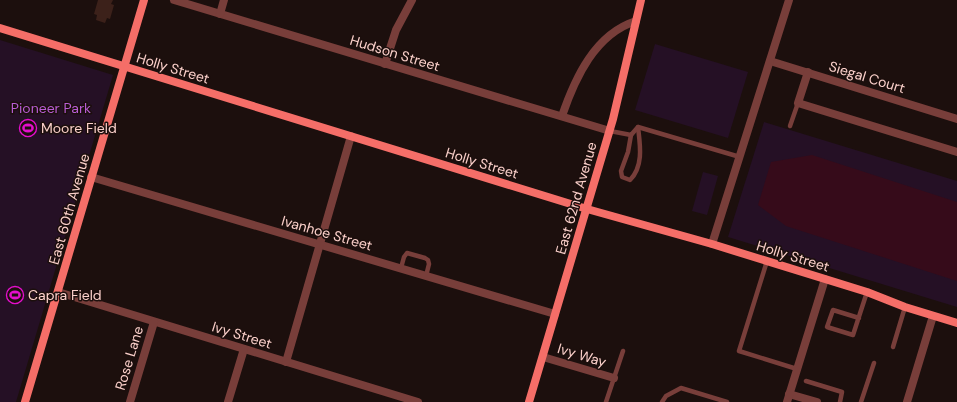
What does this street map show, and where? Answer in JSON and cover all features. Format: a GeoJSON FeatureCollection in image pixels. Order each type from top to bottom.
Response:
{"type":"FeatureCollection","features":[{"type":"Feature","properties":{"kind":"street","name":"East 60th Avenue"},"geometry":{"type":"LineString","coordinates":[[26,402],[144,0]]}},
{"type":"Feature","properties":{"kind":"street","name":"Hudson Street"},"geometry":{"type":"LineString","coordinates":[[174,0],[610,130]]}},
{"type":"Feature","properties":{"kind":"street"},"geometry":{"type":"LineString","coordinates":[[220,14],[224,0]]}},
{"type":"Feature","properties":{"kind":"street"},"geometry":{"type":"LineString","coordinates":[[385,64],[396,30],[412,0]]}},
{"type":"Feature","properties":{"kind":"street","name":"East 62nd Avenue"},"geometry":{"type":"LineString","coordinates":[[530,402],[610,130],[641,0]]}},
{"type":"Feature","properties":{"kind":"street"},"geometry":{"type":"LineString","coordinates":[[712,244],[789,0]]}},
{"type":"Feature","properties":{"kind":"street"},"geometry":{"type":"LineString","coordinates":[[562,116],[579,74],[599,45],[618,28],[636,21]]}},
{"type":"Feature","properties":{"kind":"street","name":"Holly Street"},"geometry":{"type":"LineString","coordinates":[[0,28],[587,209],[767,261],[867,292],[904,307],[957,324]]}},
{"type":"Feature","properties":{"kind":"street","name":"Siegal Court"},"geometry":{"type":"LineString","coordinates":[[770,60],[957,119]]}},
{"type":"Feature","properties":{"kind":"street"},"geometry":{"type":"LineString","coordinates":[[808,72],[798,103],[957,152]]}},
{"type":"Feature","properties":{"kind":"street"},"geometry":{"type":"LineString","coordinates":[[286,362],[351,136]]}},
{"type":"Feature","properties":{"kind":"street","name":"Ivanhoe Street"},"geometry":{"type":"LineString","coordinates":[[91,177],[555,314]]}},
{"type":"Feature","properties":{"kind":"street"},"geometry":{"type":"LineString","coordinates":[[787,402],[824,279]]}},
{"type":"Feature","properties":{"kind":"street","name":"Ivy Street"},"geometry":{"type":"LineString","coordinates":[[58,292],[418,402]]}},
{"type":"Feature","properties":{"kind":"street"},"geometry":{"type":"LineString","coordinates":[[907,402],[933,316]]}},
{"type":"Feature","properties":{"kind":"street","name":"Rose Lane"},"geometry":{"type":"LineString","coordinates":[[130,402],[154,322]]}},
{"type":"Feature","properties":{"kind":"street"},"geometry":{"type":"LineString","coordinates":[[228,402],[244,349]]}},
{"type":"Feature","properties":{"kind":"street","name":"Ivy Way"},"geometry":{"type":"LineString","coordinates":[[543,357],[614,378]]}},
{"type":"Feature","properties":{"kind":"street"},"geometry":{"type":"LineString","coordinates":[[789,394],[817,402]]}},
{"type":"Feature","properties":{"kind":"lane"},"geometry":{"type":"LineString","coordinates":[[790,126],[798,103]]}},
{"type":"Feature","properties":{"kind":"lane"},"geometry":{"type":"LineString","coordinates":[[638,127],[740,158]]}},
{"type":"Feature","properties":{"kind":"lane"},"geometry":{"type":"LineString","coordinates":[[638,127],[641,150],[635,171],[630,180],[622,177],[621,171],[628,152],[631,135],[638,127]]}},
{"type":"Feature","properties":{"kind":"lane"},"geometry":{"type":"LineString","coordinates":[[610,130],[631,135]]}},
{"type":"Feature","properties":{"kind":"lane"},"geometry":{"type":"LineString","coordinates":[[401,268],[404,257],[407,253],[410,253],[428,260],[429,264],[426,276]]}},
{"type":"Feature","properties":{"kind":"lane"},"geometry":{"type":"LineString","coordinates":[[767,261],[739,352],[797,369]]}},
{"type":"Feature","properties":{"kind":"lane"},"geometry":{"type":"LineString","coordinates":[[859,318],[832,310],[827,328],[853,336],[859,318],[867,292]]}},
{"type":"Feature","properties":{"kind":"lane"},"geometry":{"type":"LineString","coordinates":[[893,347],[904,307]]}},
{"type":"Feature","properties":{"kind":"lane"},"geometry":{"type":"LineString","coordinates":[[606,402],[623,351]]}},
{"type":"Feature","properties":{"kind":"lane"},"geometry":{"type":"LineString","coordinates":[[862,402],[874,363]]}},
{"type":"Feature","properties":{"kind":"lane"},"geometry":{"type":"LineString","coordinates":[[806,381],[842,392],[840,402]]}},
{"type":"Feature","properties":{"kind":"lane"},"geometry":{"type":"LineString","coordinates":[[662,402],[666,396],[681,388],[727,402]]}},
{"type":"Feature","properties":{"kind":"green space","name":"Pioneer Park"},"geometry":{"type":"Polygon","coordinates":[[[0,40],[113,75],[16,402],[0,402],[0,40]]]}},
{"type":"Feature","properties":{"kind":"green space"},"geometry":{"type":"Polygon","coordinates":[[[655,44],[748,72],[728,138],[635,110],[655,44]]]}},
{"type":"Feature","properties":{"kind":"green space"},"geometry":{"type":"Polygon","coordinates":[[[764,122],[957,181],[957,307],[728,237],[764,122]]]}},
{"type":"Feature","properties":{"kind":"green space"},"geometry":{"type":"Polygon","coordinates":[[[703,172],[718,176],[707,215],[692,211],[703,172]]]}},
{"type":"Feature","properties":{"kind":"shaded area"},"geometry":{"type":"Polygon","coordinates":[[[812,155],[957,202],[957,281],[786,226],[758,205],[771,162],[812,155]]]}},
{"type":"Feature","properties":{"kind":"building"},"geometry":{"type":"Polygon","coordinates":[[[98,0],[113,0],[111,4],[114,5],[110,19],[107,18],[105,23],[96,20],[97,15],[94,14],[98,0]]]}},
{"type":"Feature","properties":{"kind":"place","name":"Moore Field"},"geometry":{"type":"Point","coordinates":[28,128]}},
{"type":"Feature","properties":{"kind":"place","name":"Capra Field"},"geometry":{"type":"Point","coordinates":[15,295]}}]}
